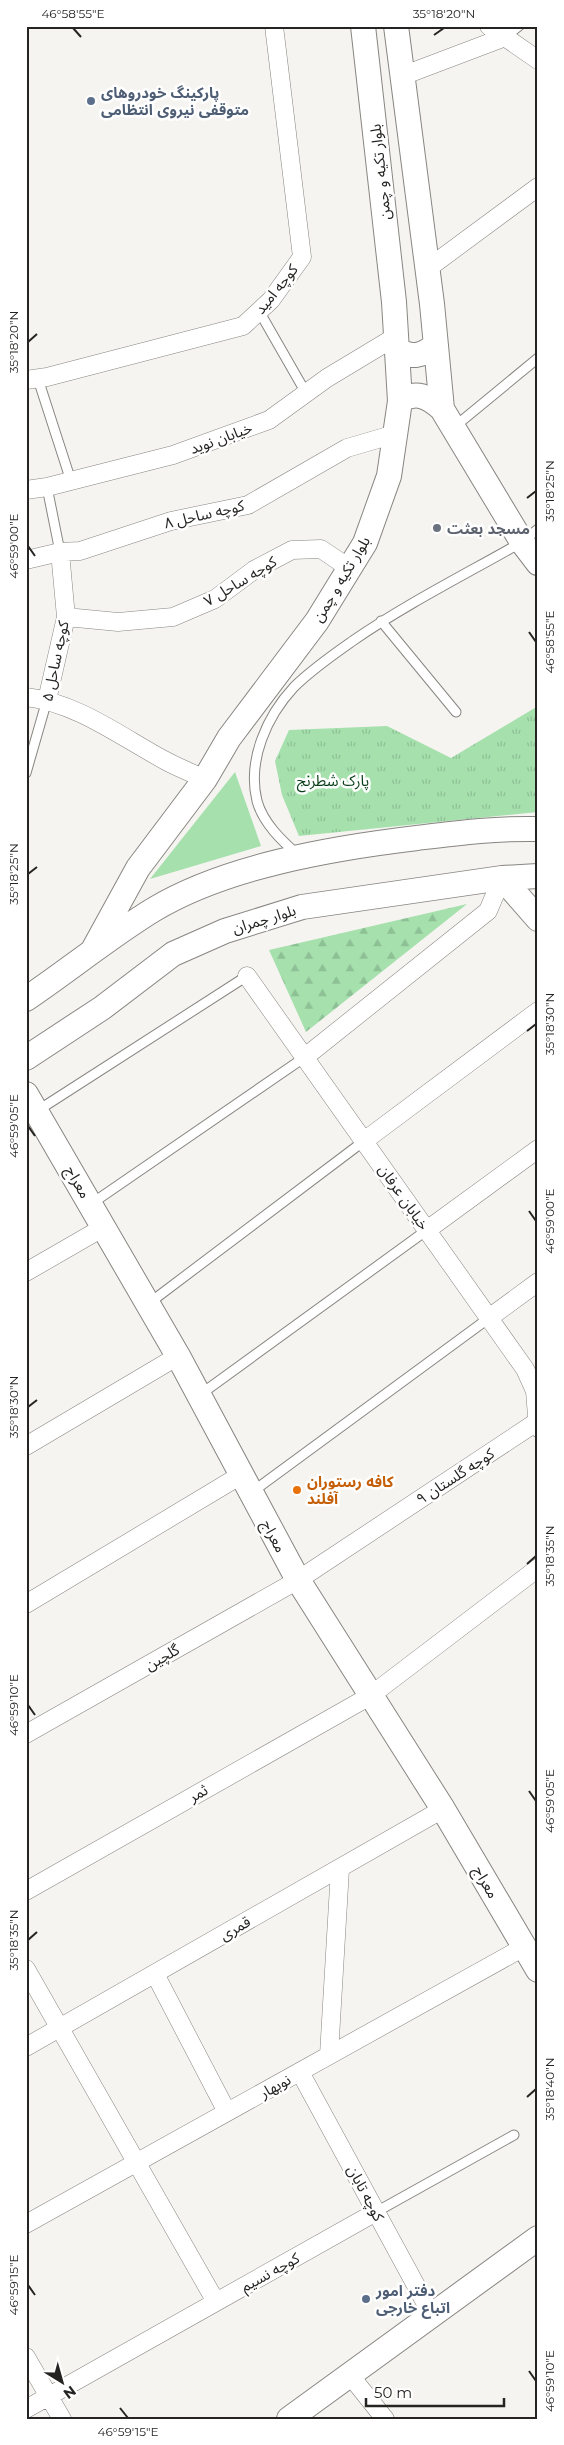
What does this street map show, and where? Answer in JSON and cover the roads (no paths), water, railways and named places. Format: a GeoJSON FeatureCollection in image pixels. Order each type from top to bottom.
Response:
{"type":"FeatureCollection","features":[{"type":"Feature","properties":{"kind":"main road","name":"بلوار تکیه و چمن"},"geometry":{"type":"LineString","coordinates":[[93,950],[138,868],[204,779],[229,738],[317,621],[365,543],[389,476],[400,401],[394,302],[363,26]]}},
{"type":"Feature","properties":{"kind":"main road"},"geometry":{"type":"LineString","coordinates":[[396,26],[447,419]]}},
{"type":"Feature","properties":{"kind":"main road"},"geometry":{"type":"LineString","coordinates":[[396,343],[405,355],[417,357],[436,345]]}},
{"type":"Feature","properties":{"kind":"main road"},"geometry":{"type":"LineString","coordinates":[[400,401],[412,395],[426,396],[447,419],[530,536],[538,563]]}},
{"type":"Feature","properties":{"kind":"main road"},"geometry":{"type":"LineString","coordinates":[[26,999],[93,950],[154,910],[204,884],[300,857],[385,842],[498,828],[538,829]]}},
{"type":"Feature","properties":{"kind":"main road","name":"بلوار چمران"},"geometry":{"type":"LineString","coordinates":[[26,1058],[102,1008],[174,954],[225,931],[302,907],[502,878],[538,876]]}},
{"type":"Feature","properties":{"kind":"main road"},"geometry":{"type":"LineString","coordinates":[[502,878],[538,920]]}},
{"type":"Feature","properties":{"kind":"main road","name":"معراج"},"geometry":{"type":"LineString","coordinates":[[31,1102],[178,1356],[298,1580],[370,1696],[444,1809],[537,1968]]}},
{"type":"Feature","properties":{"kind":"main road"},"geometry":{"type":"LineString","coordinates":[[289,2419],[538,2238]]}},
{"type":"Feature","properties":{"kind":"street","name":"کوچه امید"},"geometry":{"type":"LineString","coordinates":[[32,379],[243,326],[271,300],[302,257],[274,26]]}},
{"type":"Feature","properties":{"kind":"street"},"geometry":{"type":"LineString","coordinates":[[489,26],[512,32],[538,60]]}},
{"type":"Feature","properties":{"kind":"street"},"geometry":{"type":"LineString","coordinates":[[402,76],[512,32]]}},
{"type":"Feature","properties":{"kind":"street"},"geometry":{"type":"LineString","coordinates":[[427,269],[538,187]]}},
{"type":"Feature","properties":{"kind":"street","name":"خیابان نوید"},"geometry":{"type":"LineString","coordinates":[[26,490],[47,487],[174,455],[260,424],[269,420],[306,393],[396,343]]}},
{"type":"Feature","properties":{"kind":"street","name":"کوچه ساحل ۸"},"geometry":{"type":"LineString","coordinates":[[26,560],[60,552],[80,551],[171,521],[248,505],[347,448],[395,434]]}},
{"type":"Feature","properties":{"kind":"street","name":"کوچه ساحل ۷"},"geometry":{"type":"LineString","coordinates":[[66,617],[118,622],[173,617],[215,599],[254,570],[292,550],[321,549],[349,568]]}},
{"type":"Feature","properties":{"kind":"street","name":"کوچه ساحل ۵"},"geometry":{"type":"LineString","coordinates":[[48,700],[66,617],[60,552]]}},
{"type":"Feature","properties":{"kind":"street"},"geometry":{"type":"LineString","coordinates":[[26,697],[48,700],[103,725],[166,761],[204,779]]}},
{"type":"Feature","properties":{"kind":"street"},"geometry":{"type":"LineString","coordinates":[[305,1057],[488,911],[502,878]]}},
{"type":"Feature","properties":{"kind":"street","name":"خیابان عرفان"},"geometry":{"type":"LineString","coordinates":[[247,976],[525,1369],[535,1391],[538,1428]]}},
{"type":"Feature","properties":{"kind":"street"},"geometry":{"type":"LineString","coordinates":[[364,1142],[538,1011]]}},
{"type":"Feature","properties":{"kind":"street"},"geometry":{"type":"LineString","coordinates":[[427,1230],[538,1149]]}},
{"type":"Feature","properties":{"kind":"street"},"geometry":{"type":"LineString","coordinates":[[26,1272],[104,1227]]}},
{"type":"Feature","properties":{"kind":"street"},"geometry":{"type":"LineString","coordinates":[[489,1318],[538,1282]]}},
{"type":"Feature","properties":{"kind":"street"},"geometry":{"type":"LineString","coordinates":[[26,1446],[178,1356]]}},
{"type":"Feature","properties":{"kind":"street","name":"کوچه گلستان ۹"},"geometry":{"type":"LineString","coordinates":[[298,1580],[538,1421]]}},
{"type":"Feature","properties":{"kind":"street"},"geometry":{"type":"LineString","coordinates":[[26,1604],[246,1484]]}},
{"type":"Feature","properties":{"kind":"street","name":"ثمر"},"geometry":{"type":"LineString","coordinates":[[26,1891],[370,1696],[538,1568]]}},
{"type":"Feature","properties":{"kind":"street","name":"گلچین"},"geometry":{"type":"LineString","coordinates":[[26,1734],[298,1580]]}},
{"type":"Feature","properties":{"kind":"street","name":"قمری"},"geometry":{"type":"LineString","coordinates":[[26,2047],[444,1809]]}},
{"type":"Feature","properties":{"kind":"street"},"geometry":{"type":"LineString","coordinates":[[329,2056],[340,1869]]}},
{"type":"Feature","properties":{"kind":"street","name":"نوبهار"},"geometry":{"type":"LineString","coordinates":[[26,2224],[524,1947]]}},
{"type":"Feature","properties":{"kind":"street"},"geometry":{"type":"LineString","coordinates":[[26,1969],[216,2302]]}},
{"type":"Feature","properties":{"kind":"street"},"geometry":{"type":"LineString","coordinates":[[155,1974],[227,2112]]}},
{"type":"Feature","properties":{"kind":"street","name":"کوچه تابان"},"geometry":{"type":"LineString","coordinates":[[300,2072],[432,2315]]}},
{"type":"Feature","properties":{"kind":"street","name":"کوچه نسیم"},"geometry":{"type":"LineString","coordinates":[[26,2409],[376,2212]]}},
{"type":"Feature","properties":{"kind":"street"},"geometry":{"type":"LineString","coordinates":[[26,2357],[62,2419]]}},
{"type":"Feature","properties":{"kind":"street"},"geometry":{"type":"LineString","coordinates":[[349,2374],[385,2419]]}},
{"type":"Feature","properties":{"kind":"lane"},"geometry":{"type":"LineString","coordinates":[[259,312],[306,393]]}},
{"type":"Feature","properties":{"kind":"lane"},"geometry":{"type":"LineString","coordinates":[[447,419],[538,358]]}},
{"type":"Feature","properties":{"kind":"lane"},"geometry":{"type":"LineString","coordinates":[[32,379],[71,481]]}},
{"type":"Feature","properties":{"kind":"lane","name":"کوچه ساحل ۵"},"geometry":{"type":"LineString","coordinates":[[47,487],[60,552]]}},
{"type":"Feature","properties":{"kind":"lane"},"geometry":{"type":"LineString","coordinates":[[300,857],[274,833],[257,802],[255,763],[265,727],[294,687],[328,658],[382,621],[530,536]]}},
{"type":"Feature","properties":{"kind":"lane"},"geometry":{"type":"LineString","coordinates":[[382,621],[456,712]]}},
{"type":"Feature","properties":{"kind":"lane","name":"کوچه ساحل ۵"},"geometry":{"type":"LineString","coordinates":[[26,773],[48,700]]}},
{"type":"Feature","properties":{"kind":"lane"},"geometry":{"type":"LineString","coordinates":[[31,1102],[247,976]]}},
{"type":"Feature","properties":{"kind":"lane"},"geometry":{"type":"LineString","coordinates":[[91,1204],[305,1057]]}},
{"type":"Feature","properties":{"kind":"lane"},"geometry":{"type":"LineString","coordinates":[[148,1304],[364,1142]]}},
{"type":"Feature","properties":{"kind":"lane"},"geometry":{"type":"LineString","coordinates":[[199,1396],[427,1230]]}},
{"type":"Feature","properties":{"kind":"lane"},"geometry":{"type":"LineString","coordinates":[[246,1484],[489,1318]]}},
{"type":"Feature","properties":{"kind":"lane","name":"کوچه نسیم"},"geometry":{"type":"LineString","coordinates":[[376,2212],[514,2135]]}},
{"type":"Feature","properties":{"kind":"place","name":"پارکینگ خودروهای متوقفی نیروی انتظامی"},"geometry":{"type":"Point","coordinates":[91,101]}},
{"type":"Feature","properties":{"kind":"place","name":"مسجد بعثت"},"geometry":{"type":"Point","coordinates":[437,528]}},
{"type":"Feature","properties":{"kind":"place","name":"کافه رستوران آفلند"},"geometry":{"type":"Point","coordinates":[297,1490]}},
{"type":"Feature","properties":{"kind":"place","name":"دفتر امور اتباع خارجی"},"geometry":{"type":"Point","coordinates":[366,2299]}},
{"type":"Feature","properties":{"kind":"park label","name":"پارک شطرنج"},"geometry":{"type":"Point","coordinates":[333,780]}}]}
